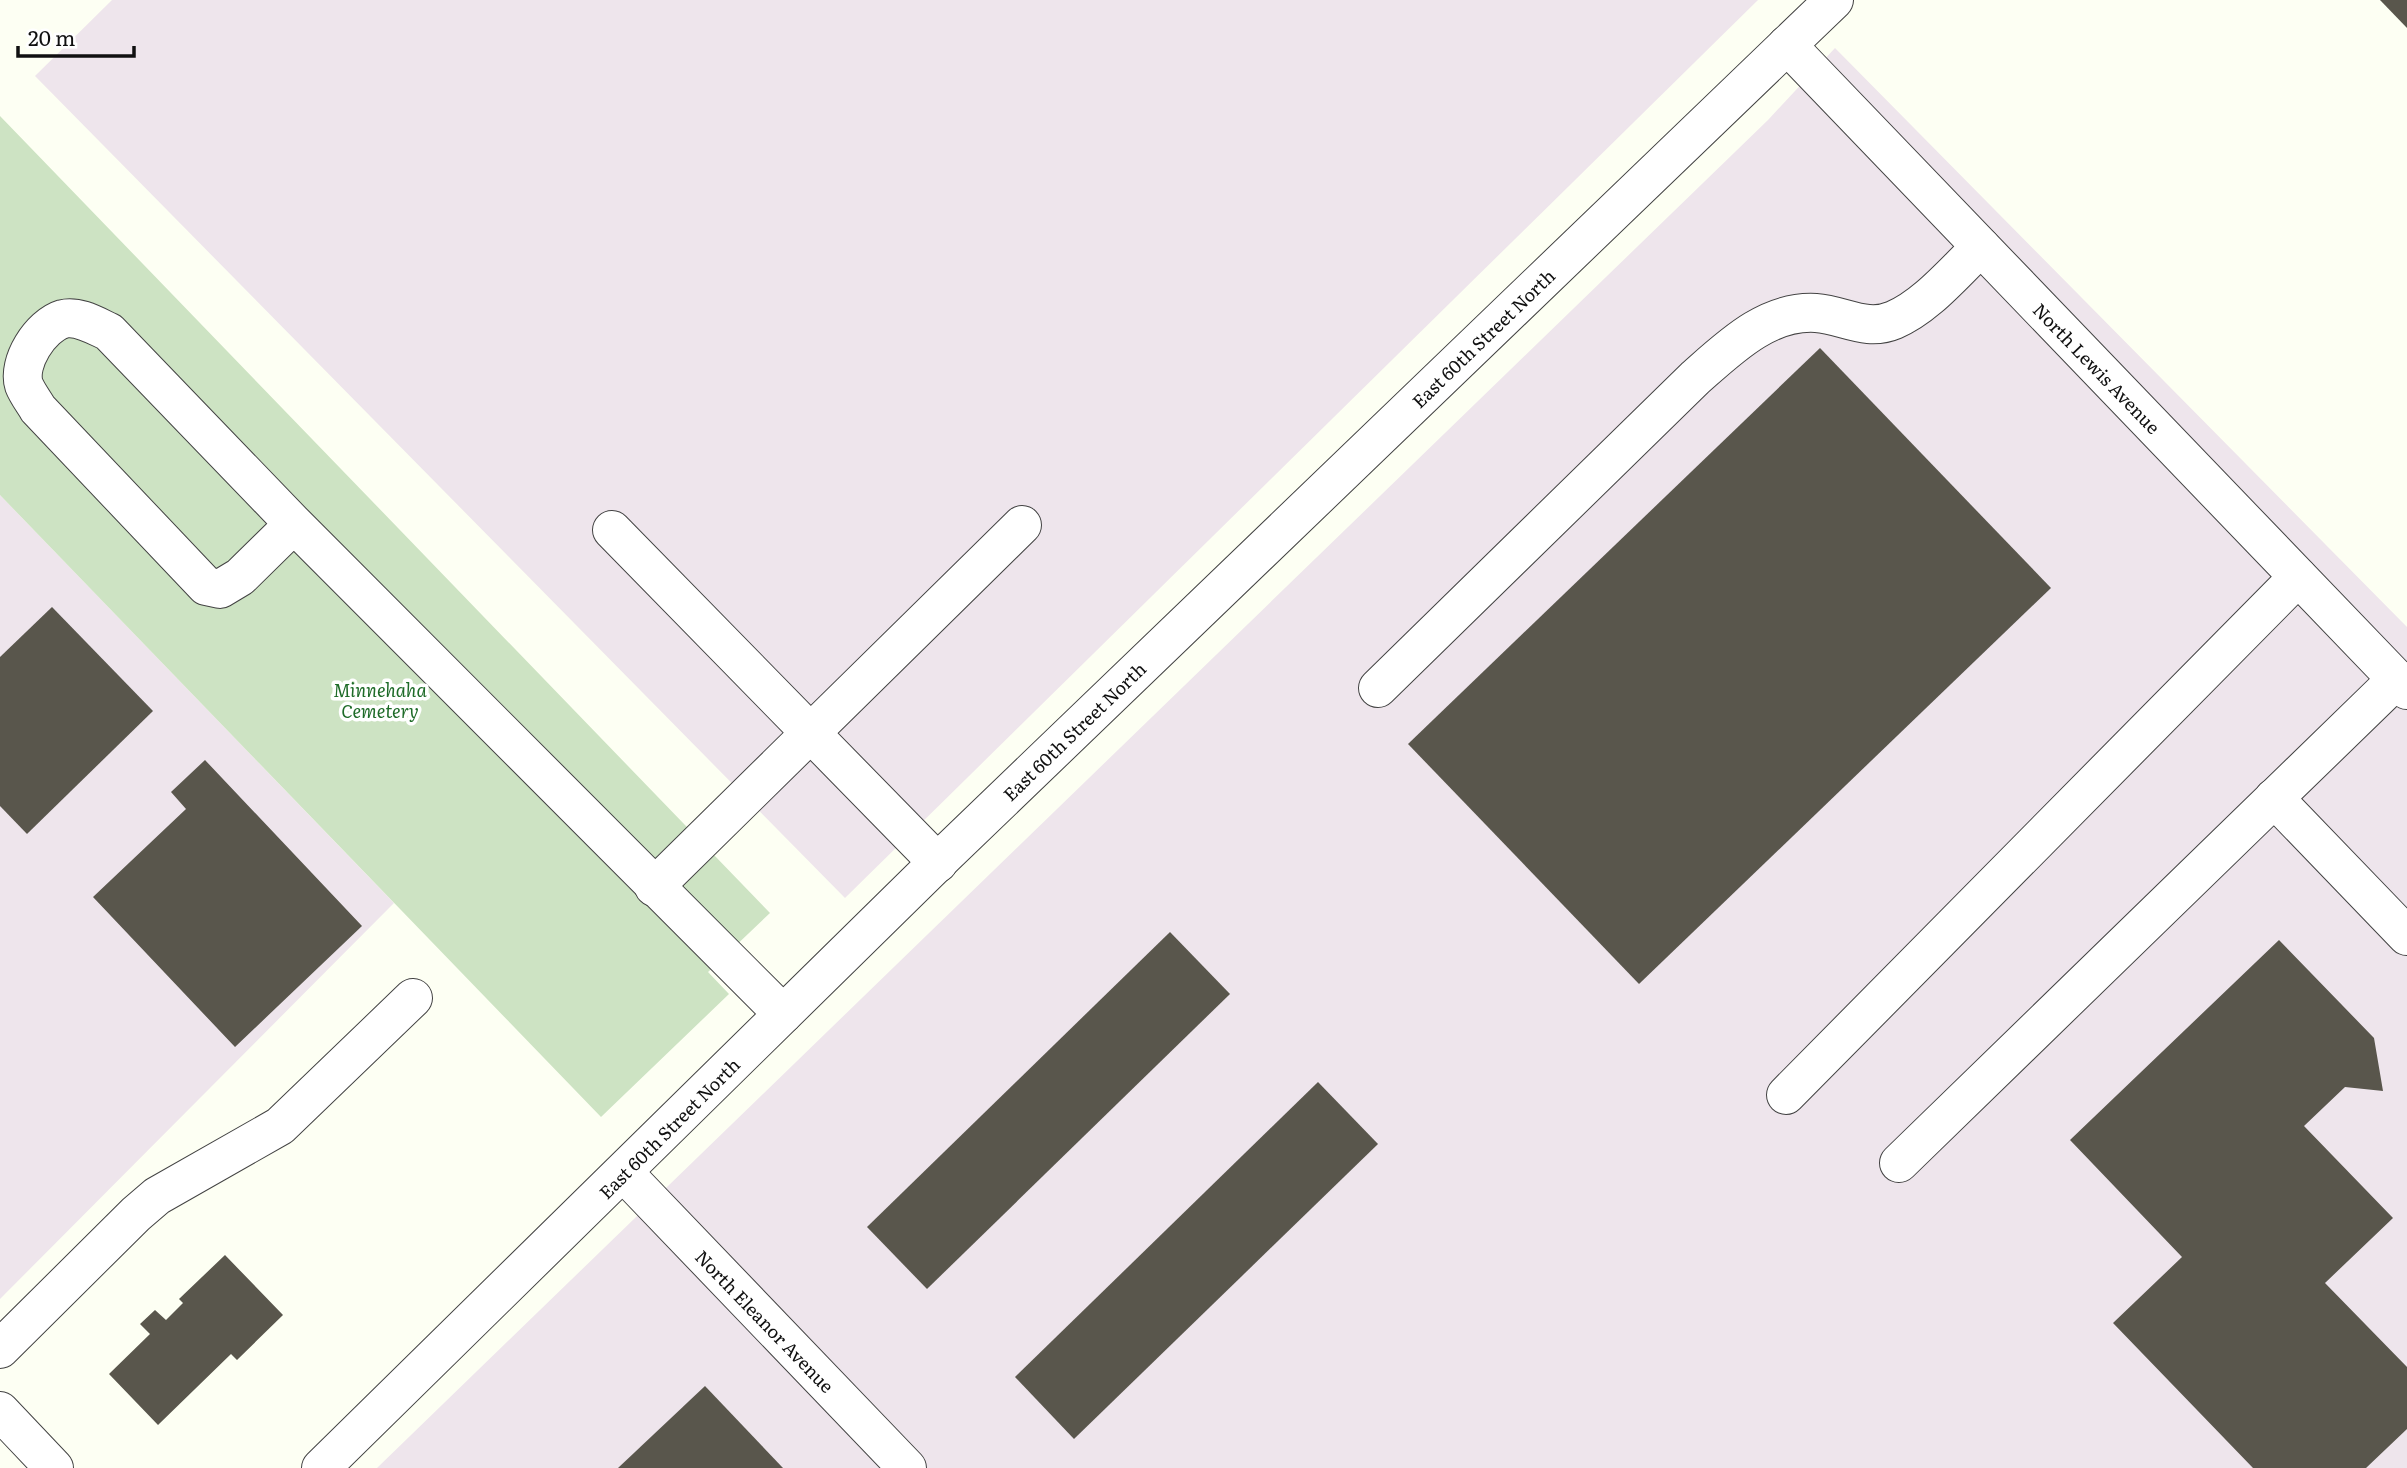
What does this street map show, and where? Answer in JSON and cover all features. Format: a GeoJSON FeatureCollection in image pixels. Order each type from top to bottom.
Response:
{"type":"FeatureCollection","features":[{"type":"Feature","properties":{"kind":"street","name":"East 60th Street North"},"geometry":{"type":"LineString","coordinates":[[321,1468],[938,863],[1834,0]]}},
{"type":"Feature","properties":{"kind":"street","name":"North Lewis Avenue"},"geometry":{"type":"LineString","coordinates":[[1787,45],[2402,684]]}},
{"type":"Feature","properties":{"kind":"street"},"geometry":{"type":"LineString","coordinates":[[1378,688],[1686,387],[1740,338],[1776,320],[1815,313],[1868,326],[1893,320],[1912,310],[1981,247]]}},
{"type":"Feature","properties":{"kind":"street"},"geometry":{"type":"LineString","coordinates":[[294,524],[240,577],[220,589],[206,586],[38,409],[23,384],[26,360],[40,335],[63,319],[85,320],[109,332],[294,524],[783,1014]]}},
{"type":"Feature","properties":{"kind":"street"},"geometry":{"type":"LineString","coordinates":[[654,887],[1022,525]]}},
{"type":"Feature","properties":{"kind":"street"},"geometry":{"type":"LineString","coordinates":[[612,530],[938,863]]}},
{"type":"Feature","properties":{"kind":"street"},"geometry":{"type":"LineString","coordinates":[[1786,1095],[2298,577]]}},
{"type":"Feature","properties":{"kind":"street"},"geometry":{"type":"LineString","coordinates":[[1899,1163],[2274,798],[2402,684]]}},
{"type":"Feature","properties":{"kind":"street"},"geometry":{"type":"LineString","coordinates":[[2274,798],[2407,936]]}},
{"type":"Feature","properties":{"kind":"street"},"geometry":{"type":"LineString","coordinates":[[0,1349],[157,1196],[279,1126],[413,998]]}},
{"type":"Feature","properties":{"kind":"street","name":"North Eleanor Avenue"},"geometry":{"type":"LineString","coordinates":[[624,1173],[907,1468]]}},
{"type":"Feature","properties":{"kind":"street"},"geometry":{"type":"LineString","coordinates":[[0,1411],[54,1468]]}},
{"type":"Feature","properties":{"kind":"shaded area"},"geometry":{"type":"Polygon","coordinates":[[[112,0],[1758,0],[845,898],[35,76],[112,0]]]}},
{"type":"Feature","properties":{"kind":"shaded area"},"geometry":{"type":"Polygon","coordinates":[[[1835,48],[2407,627],[2407,1468],[377,1468],[1768,120],[1835,48]]]}},
{"type":"Feature","properties":{"kind":"shaded area"},"geometry":{"type":"Polygon","coordinates":[[[0,495],[394,903],[0,1299],[0,495]]]}},
{"type":"Feature","properties":{"kind":"green space","name":"Minnehaha Cemetery"},"geometry":{"type":"Polygon","coordinates":[[[0,116],[770,913],[708,972],[729,994],[601,1117],[0,495],[0,116]]]}},
{"type":"Feature","properties":{"kind":"building"},"geometry":{"type":"Polygon","coordinates":[[[2380,0],[2407,0],[2407,28],[2380,0]]]}},
{"type":"Feature","properties":{"kind":"building"},"geometry":{"type":"Polygon","coordinates":[[[1820,348],[2051,588],[1639,984],[1408,744],[1820,348]]]}},
{"type":"Feature","properties":{"kind":"building"},"geometry":{"type":"Polygon","coordinates":[[[52,607],[153,711],[27,834],[0,806],[0,657],[52,607]]]}},
{"type":"Feature","properties":{"kind":"building"},"geometry":{"type":"Polygon","coordinates":[[[205,760],[362,926],[235,1047],[93,897],[186,809],[171,792],[205,760]]]}},
{"type":"Feature","properties":{"kind":"building"},"geometry":{"type":"Polygon","coordinates":[[[1170,932],[1230,994],[927,1289],[867,1227],[1170,932]]]}},
{"type":"Feature","properties":{"kind":"building"},"geometry":{"type":"Polygon","coordinates":[[[2279,940],[2374,1038],[2383,1091],[2345,1087],[2304,1126],[2393,1218],[2325,1283],[2407,1367],[2407,1429],[2366,1468],[2253,1468],[2113,1323],[2182,1257],[2070,1140],[2279,940]]]}},
{"type":"Feature","properties":{"kind":"building"},"geometry":{"type":"Polygon","coordinates":[[[1318,1082],[1378,1144],[1074,1439],[1015,1377],[1318,1082]]]}},
{"type":"Feature","properties":{"kind":"building"},"geometry":{"type":"Polygon","coordinates":[[[225,1255],[283,1315],[237,1360],[231,1354],[158,1425],[109,1374],[150,1334],[140,1324],[155,1310],[166,1320],[183,1303],[179,1299],[225,1255]]]}},
{"type":"Feature","properties":{"kind":"building"},"geometry":{"type":"Polygon","coordinates":[[[705,1386],[783,1468],[618,1468],[705,1386]]]}}]}
